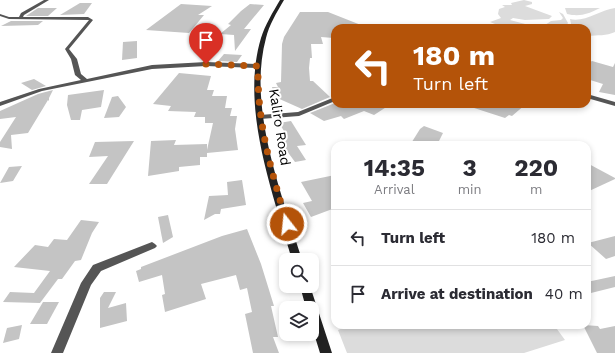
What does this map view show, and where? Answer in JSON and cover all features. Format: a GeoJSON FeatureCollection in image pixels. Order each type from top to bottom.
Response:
{"type":"FeatureCollection","features":[{"type":"Feature","properties":{"kind":"main road","name":"Kaliro Road"},"geometry":{"type":"LineString","coordinates":[[282,0],[262,43],[258,66],[258,93],[260,117],[266,152],[295,253]]}},
{"type":"Feature","properties":{"kind":"main road"},"geometry":{"type":"LineString","coordinates":[[319,331],[326,353]]}},
{"type":"Feature","properties":{"kind":"street"},"geometry":{"type":"LineString","coordinates":[[20,18],[22,14],[47,0]]}},
{"type":"Feature","properties":{"kind":"street"},"geometry":{"type":"LineString","coordinates":[[0,15],[9,18],[88,18],[91,20],[67,49],[74,58],[78,75],[85,80]]}},
{"type":"Feature","properties":{"kind":"street"},"geometry":{"type":"LineString","coordinates":[[0,104],[41,90],[152,67],[182,64],[258,66]]}},
{"type":"Feature","properties":{"kind":"street"},"geometry":{"type":"LineString","coordinates":[[591,97],[615,104]]}},
{"type":"Feature","properties":{"kind":"street"},"geometry":{"type":"LineString","coordinates":[[260,117],[299,114],[331,101]]}},
{"type":"Feature","properties":{"kind":"street"},"geometry":{"type":"LineString","coordinates":[[57,353],[86,283],[97,268],[152,246]]}},
{"type":"Feature","properties":{"kind":"shaded area"},"geometry":{"type":"Polygon","coordinates":[[[524,0],[532,2],[532,4],[525,6],[552,16],[549,19],[525,20],[513,18],[510,20],[525,24],[495,24],[490,22],[501,18],[498,14],[499,9],[505,7],[502,5],[512,5],[511,3],[524,0]]]}},
{"type":"Feature","properties":{"kind":"shaded area"},"geometry":{"type":"Polygon","coordinates":[[[565,8],[600,8],[588,13],[576,15],[567,14],[565,8]]]}},
{"type":"Feature","properties":{"kind":"shaded area"},"geometry":{"type":"Polygon","coordinates":[[[615,8],[615,32],[605,35],[591,36],[591,24],[571,24],[570,19],[575,20],[586,18],[615,8]]]}},
{"type":"Feature","properties":{"kind":"shaded area"},"geometry":{"type":"Polygon","coordinates":[[[559,12],[563,14],[568,23],[546,24],[551,21],[561,20],[563,18],[559,12]]]}},
{"type":"Feature","properties":{"kind":"shaded area"},"geometry":{"type":"Polygon","coordinates":[[[557,329],[565,340],[524,353],[347,353],[338,330],[557,329]]]}},
{"type":"Feature","properties":{"kind":"building"},"geometry":{"type":"Polygon","coordinates":[[[80,3],[92,3],[84,14],[60,15],[80,3]]]}},
{"type":"Feature","properties":{"kind":"building"},"geometry":{"type":"Polygon","coordinates":[[[181,4],[212,6],[198,15],[204,15],[189,33],[146,30],[181,4]]]}},
{"type":"Feature","properties":{"kind":"building"},"geometry":{"type":"Polygon","coordinates":[[[250,4],[264,5],[244,29],[251,29],[235,51],[234,35],[220,34],[231,25],[228,24],[241,11],[250,4]]]}},
{"type":"Feature","properties":{"kind":"building"},"geometry":{"type":"Polygon","coordinates":[[[38,8],[57,8],[48,16],[26,16],[38,8]]]}},
{"type":"Feature","properties":{"kind":"building"},"geometry":{"type":"Polygon","coordinates":[[[300,12],[328,12],[358,24],[331,24],[331,38],[321,37],[323,44],[311,44],[312,58],[310,58],[309,68],[310,81],[313,81],[330,97],[302,109],[275,97],[272,87],[278,87],[276,83],[281,82],[282,44],[284,37],[300,12]]]}},
{"type":"Feature","properties":{"kind":"building"},"geometry":{"type":"Polygon","coordinates":[[[11,21],[43,21],[38,25],[1,26],[11,21]]]}},
{"type":"Feature","properties":{"kind":"building"},"geometry":{"type":"Polygon","coordinates":[[[137,41],[137,58],[122,60],[123,42],[137,41]]]}},
{"type":"Feature","properties":{"kind":"building"},"geometry":{"type":"Polygon","coordinates":[[[224,54],[242,55],[237,62],[218,61],[224,54]]]}},
{"type":"Feature","properties":{"kind":"building"},"geometry":{"type":"Polygon","coordinates":[[[591,62],[613,67],[615,63],[615,95],[599,92],[603,84],[591,80],[591,62]]]}},
{"type":"Feature","properties":{"kind":"building"},"geometry":{"type":"Polygon","coordinates":[[[179,73],[211,76],[207,90],[214,90],[212,96],[227,96],[225,108],[232,108],[230,116],[237,116],[235,129],[238,150],[207,153],[207,157],[200,157],[200,165],[179,167],[179,171],[148,176],[151,141],[176,140],[174,145],[207,144],[207,150],[213,123],[205,123],[205,117],[194,117],[196,112],[168,111],[171,106],[153,104],[179,73]]]}},
{"type":"Feature","properties":{"kind":"building"},"geometry":{"type":"Polygon","coordinates":[[[34,79],[46,86],[32,90],[21,83],[34,79]]]}},
{"type":"Feature","properties":{"kind":"building"},"geometry":{"type":"Polygon","coordinates":[[[53,90],[49,101],[48,100],[28,133],[11,135],[12,149],[0,147],[0,142],[16,117],[0,119],[0,111],[38,94],[53,90]]]}},
{"type":"Feature","properties":{"kind":"building"},"geometry":{"type":"Polygon","coordinates":[[[104,90],[101,107],[82,110],[80,120],[71,120],[67,105],[68,95],[104,90]]]}},
{"type":"Feature","properties":{"kind":"building"},"geometry":{"type":"Polygon","coordinates":[[[118,96],[126,107],[119,117],[104,118],[112,97],[118,96]]]}},
{"type":"Feature","properties":{"kind":"building"},"geometry":{"type":"Polygon","coordinates":[[[331,105],[331,108],[385,108],[374,115],[364,111],[344,119],[341,116],[324,121],[310,113],[331,105]]]}},
{"type":"Feature","properties":{"kind":"building"},"geometry":{"type":"Polygon","coordinates":[[[474,108],[521,108],[512,116],[509,115],[505,118],[474,108]]]}},
{"type":"Feature","properties":{"kind":"building"},"geometry":{"type":"Polygon","coordinates":[[[291,121],[306,145],[297,146],[306,160],[295,162],[276,136],[284,131],[279,123],[291,121]]]}},
{"type":"Feature","properties":{"kind":"building"},"geometry":{"type":"Polygon","coordinates":[[[424,126],[443,133],[439,141],[412,141],[420,129],[424,126]]]}},
{"type":"Feature","properties":{"kind":"building"},"geometry":{"type":"Polygon","coordinates":[[[134,141],[107,184],[89,184],[108,156],[89,157],[95,142],[134,141]]]}},
{"type":"Feature","properties":{"kind":"building"},"geometry":{"type":"Polygon","coordinates":[[[591,165],[615,178],[591,190],[591,165]]]}},
{"type":"Feature","properties":{"kind":"building"},"geometry":{"type":"Polygon","coordinates":[[[22,166],[13,181],[0,183],[9,167],[22,166]]]}},
{"type":"Feature","properties":{"kind":"building"},"geometry":{"type":"Polygon","coordinates":[[[331,176],[331,210],[311,217],[303,203],[312,201],[301,182],[331,176]]]}},
{"type":"Feature","properties":{"kind":"building"},"geometry":{"type":"Polygon","coordinates":[[[242,180],[246,205],[221,209],[220,214],[215,214],[204,220],[209,196],[228,195],[227,182],[242,180]]]}},
{"type":"Feature","properties":{"kind":"building"},"geometry":{"type":"Polygon","coordinates":[[[168,215],[173,237],[163,243],[158,217],[168,215]]]}},
{"type":"Feature","properties":{"kind":"building"},"geometry":{"type":"Polygon","coordinates":[[[81,220],[99,222],[92,233],[81,260],[75,261],[62,279],[58,279],[40,303],[3,302],[10,292],[34,293],[50,271],[14,267],[35,245],[48,247],[54,239],[67,240],[81,220]]]}},
{"type":"Feature","properties":{"kind":"building"},"geometry":{"type":"Polygon","coordinates":[[[247,229],[261,264],[274,306],[271,306],[278,337],[273,337],[279,353],[253,353],[245,314],[252,312],[247,288],[240,290],[236,275],[201,284],[206,299],[165,312],[162,295],[165,294],[162,275],[139,282],[136,271],[141,269],[141,267],[222,236],[247,229]]]}},
{"type":"Feature","properties":{"kind":"building"},"geometry":{"type":"Polygon","coordinates":[[[615,236],[615,256],[606,259],[591,246],[591,242],[615,236]]]}},
{"type":"Feature","properties":{"kind":"building"},"geometry":{"type":"Polygon","coordinates":[[[615,276],[615,287],[591,293],[591,281],[615,276]]]}},
{"type":"Feature","properties":{"kind":"building"},"geometry":{"type":"Polygon","coordinates":[[[104,292],[116,292],[108,308],[126,303],[127,321],[100,328],[100,298],[104,292]]]}},
{"type":"Feature","properties":{"kind":"building"},"geometry":{"type":"Polygon","coordinates":[[[43,302],[59,302],[47,324],[30,324],[43,302]]]}},
{"type":"Feature","properties":{"kind":"building"},"geometry":{"type":"Polygon","coordinates":[[[22,325],[19,339],[3,343],[7,328],[22,325]]]}},
{"type":"Feature","properties":{"kind":"building"},"geometry":{"type":"Polygon","coordinates":[[[591,326],[598,326],[600,329],[615,326],[615,353],[597,353],[585,329],[591,329],[591,326]]]}},
{"type":"Feature","properties":{"kind":"route"},"geometry":{"type":"LineString","coordinates":[[206,64],[258,66],[260,117],[266,152],[287,224]]}}]}
